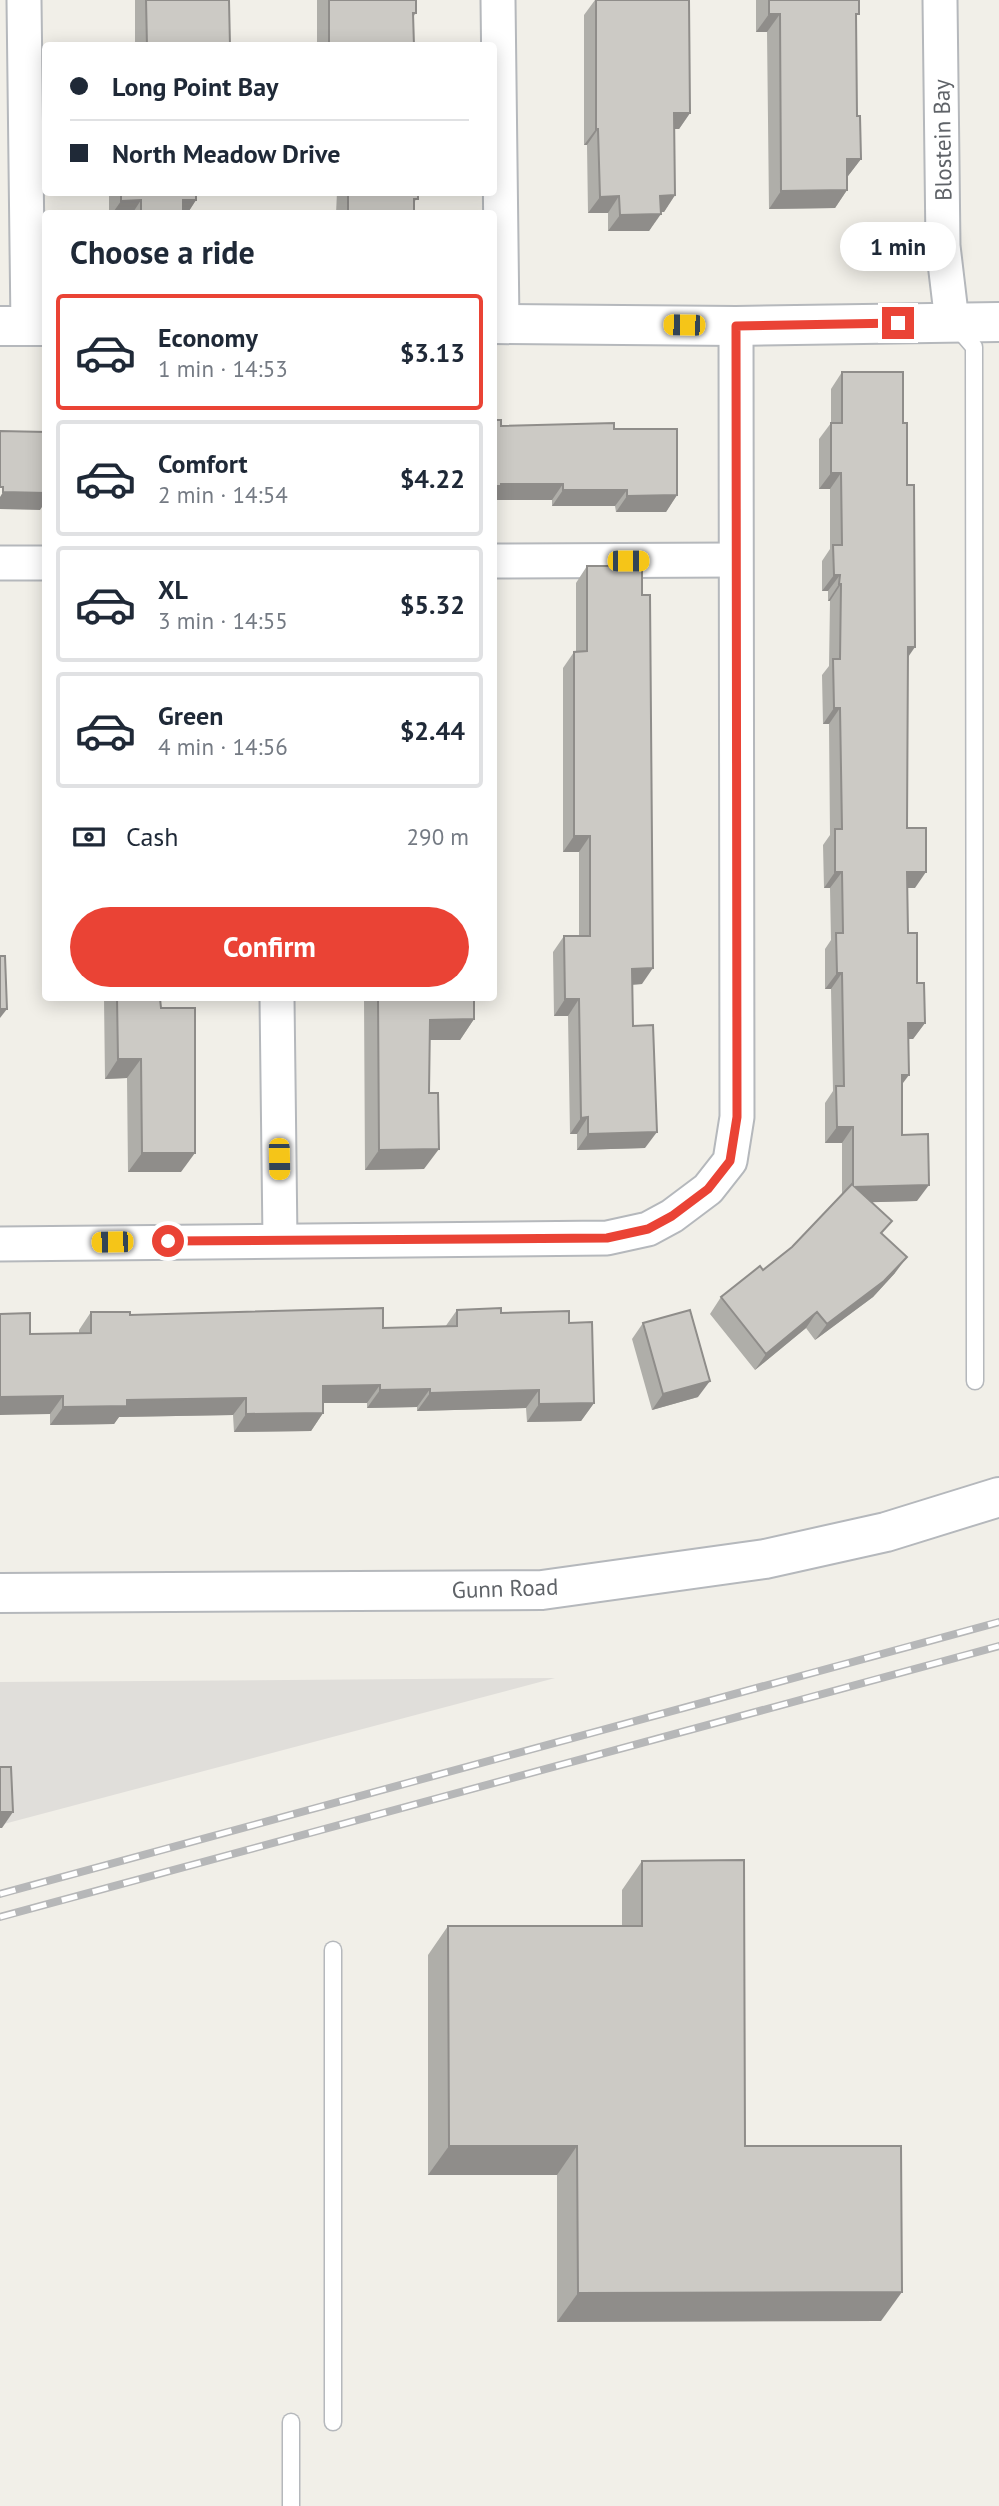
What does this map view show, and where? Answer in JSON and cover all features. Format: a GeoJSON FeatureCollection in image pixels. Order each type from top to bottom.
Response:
{"type":"FeatureCollection","features":[{"type":"Feature","properties":{"kind":"street"},"geometry":{"type":"LineString","coordinates":[[24,0],[25,326]]}},
{"type":"Feature","properties":{"kind":"street"},"geometry":{"type":"LineString","coordinates":[[498,0],[498,324],[736,326],[996,320]]}},
{"type":"Feature","properties":{"kind":"street","name":"Blostein Bay"},"geometry":{"type":"LineString","coordinates":[[940,0],[943,246],[952,322]]}},
{"type":"Feature","properties":{"kind":"street"},"geometry":{"type":"LineString","coordinates":[[0,1244],[607,1238],[648,1229],[672,1216],[708,1189],[730,1161],[737,1117],[736,326]]}},
{"type":"Feature","properties":{"kind":"street"},"geometry":{"type":"LineString","coordinates":[[497,561],[735,560]]}},
{"type":"Feature","properties":{"kind":"street"},"geometry":{"type":"LineString","coordinates":[[0,564],[42,563]]}},
{"type":"Feature","properties":{"kind":"street"},"geometry":{"type":"LineString","coordinates":[[277,1001],[280,1240]]}},
{"type":"Feature","properties":{"kind":"street","name":"Gunn Road"},"geometry":{"type":"LineString","coordinates":[[0,1593],[542,1590],[765,1559],[886,1532],[999,1497]]}},
{"type":"Feature","properties":{"kind":"lane"},"geometry":{"type":"LineString","coordinates":[[952,322],[974,347],[975,1381]]}},
{"type":"Feature","properties":{"kind":"lane"},"geometry":{"type":"LineString","coordinates":[[333,1950],[333,2421]]}},
{"type":"Feature","properties":{"kind":"lane"},"geometry":{"type":"LineString","coordinates":[[291,2422],[291,2506]]}},
{"type":"Feature","properties":{"kind":"shaded area"},"geometry":{"type":"Polygon","coordinates":[[[555,1678],[0,1825],[0,1682],[555,1678]]]}},
{"type":"Feature","properties":{"kind":"building"},"geometry":{"type":"Polygon","coordinates":[[[146,0],[229,0],[230,42],[147,42],[146,0]]]}},
{"type":"Feature","properties":{"kind":"building"},"geometry":{"type":"Polygon","coordinates":[[[329,0],[416,0],[416,13],[413,13],[414,42],[329,42],[329,0]]]}},
{"type":"Feature","properties":{"kind":"building"},"geometry":{"type":"Polygon","coordinates":[[[596,0],[689,0],[690,113],[674,113],[675,195],[660,196],[661,214],[620,215],[619,196],[600,197],[596,129],[596,0]]]}},
{"type":"Feature","properties":{"kind":"building"},"geometry":{"type":"Polygon","coordinates":[[[769,0],[859,0],[859,14],[856,14],[857,116],[860,116],[861,159],[847,159],[847,190],[781,191],[780,14],[769,14],[769,0]]]}},
{"type":"Feature","properties":{"kind":"building"},"geometry":{"type":"Polygon","coordinates":[[[121,196],[196,196],[196,200],[183,200],[183,210],[141,210],[141,200],[121,201],[121,196]]]}},
{"type":"Feature","properties":{"kind":"building"},"geometry":{"type":"Polygon","coordinates":[[[348,196],[418,196],[418,199],[414,199],[414,210],[348,210],[348,196]]]}},
{"type":"Feature","properties":{"kind":"building"},"geometry":{"type":"Polygon","coordinates":[[[842,372],[903,372],[903,423],[907,423],[907,485],[914,485],[915,647],[908,647],[907,828],[926,828],[926,872],[907,872],[908,933],[917,933],[917,983],[924,983],[925,1023],[908,1023],[909,1075],[902,1075],[902,1135],[928,1134],[929,1185],[855,1187],[892,1221],[881,1233],[907,1257],[884,1281],[827,1324],[817,1312],[766,1354],[721,1297],[760,1266],[763,1270],[792,1247],[853,1185],[853,1127],[837,1127],[836,1086],[844,1086],[842,973],[837,973],[836,933],[843,933],[842,872],[835,872],[835,829],[842,829],[840,708],[834,708],[833,659],[840,659],[841,584],[840,575],[834,575],[833,545],[842,545],[841,473],[831,473],[831,423],[842,423],[842,372]]]}},
{"type":"Feature","properties":{"kind":"building"},"geometry":{"type":"Polygon","coordinates":[[[497,420],[501,420],[501,426],[614,423],[614,429],[677,429],[677,495],[627,496],[627,490],[563,490],[563,484],[497,486],[497,420]]]}},
{"type":"Feature","properties":{"kind":"building"},"geometry":{"type":"Polygon","coordinates":[[[0,431],[42,432],[42,493],[3,492],[3,487],[0,487],[0,431]]]}},
{"type":"Feature","properties":{"kind":"building"},"geometry":{"type":"Polygon","coordinates":[[[587,566],[642,566],[642,595],[650,595],[653,968],[632,969],[633,1026],[653,1025],[657,1132],[588,1134],[588,1117],[581,1118],[579,999],[565,999],[564,936],[590,936],[590,836],[574,836],[574,652],[587,651],[587,566]]]}},
{"type":"Feature","properties":{"kind":"building"},"geometry":{"type":"Polygon","coordinates":[[[0,956],[5,956],[7,1009],[0,1009],[0,956]]]}},
{"type":"Feature","properties":{"kind":"building"},"geometry":{"type":"Polygon","coordinates":[[[117,1001],[160,1001],[161,1008],[195,1008],[195,1153],[142,1153],[141,1059],[118,1059],[117,1001]]]}},
{"type":"Feature","properties":{"kind":"building"},"geometry":{"type":"Polygon","coordinates":[[[378,1001],[474,1001],[474,1019],[430,1020],[429,1093],[438,1093],[439,1149],[379,1150],[378,1001]]]}},
{"type":"Feature","properties":{"kind":"building"},"geometry":{"type":"Polygon","coordinates":[[[383,1308],[383,1328],[457,1326],[457,1310],[501,1308],[501,1313],[569,1311],[569,1323],[592,1322],[594,1403],[539,1404],[539,1390],[430,1393],[430,1389],[380,1390],[380,1385],[323,1386],[323,1413],[246,1414],[246,1398],[127,1400],[127,1406],[63,1407],[63,1396],[0,1397],[0,1314],[30,1313],[30,1334],[91,1333],[91,1312],[130,1312],[130,1315],[383,1308]]]}},
{"type":"Feature","properties":{"kind":"building"},"geometry":{"type":"Polygon","coordinates":[[[690,1310],[710,1381],[663,1394],[643,1323],[690,1310]]]}},
{"type":"Feature","properties":{"kind":"building"},"geometry":{"type":"Polygon","coordinates":[[[0,1767],[11,1767],[13,1812],[0,1812],[0,1767]]]}},
{"type":"Feature","properties":{"kind":"building"},"geometry":{"type":"Polygon","coordinates":[[[744,1860],[745,2146],[901,2146],[902,2292],[578,2293],[577,2146],[449,2146],[448,1926],[642,1926],[642,1861],[744,1860]]]}},
{"type":"Feature","properties":{"kind":"railway"},"geometry":{"type":"LineString","coordinates":[[0,1894],[999,1622]]}},
{"type":"Feature","properties":{"kind":"railway"},"geometry":{"type":"LineString","coordinates":[[0,1917],[999,1646]]}},
{"type":"Feature","properties":{"kind":"route"},"geometry":{"type":"LineString","coordinates":[[168,1241],[607,1238],[648,1229],[672,1216],[708,1189],[730,1161],[737,1117],[736,326],[898,323]]}}]}
